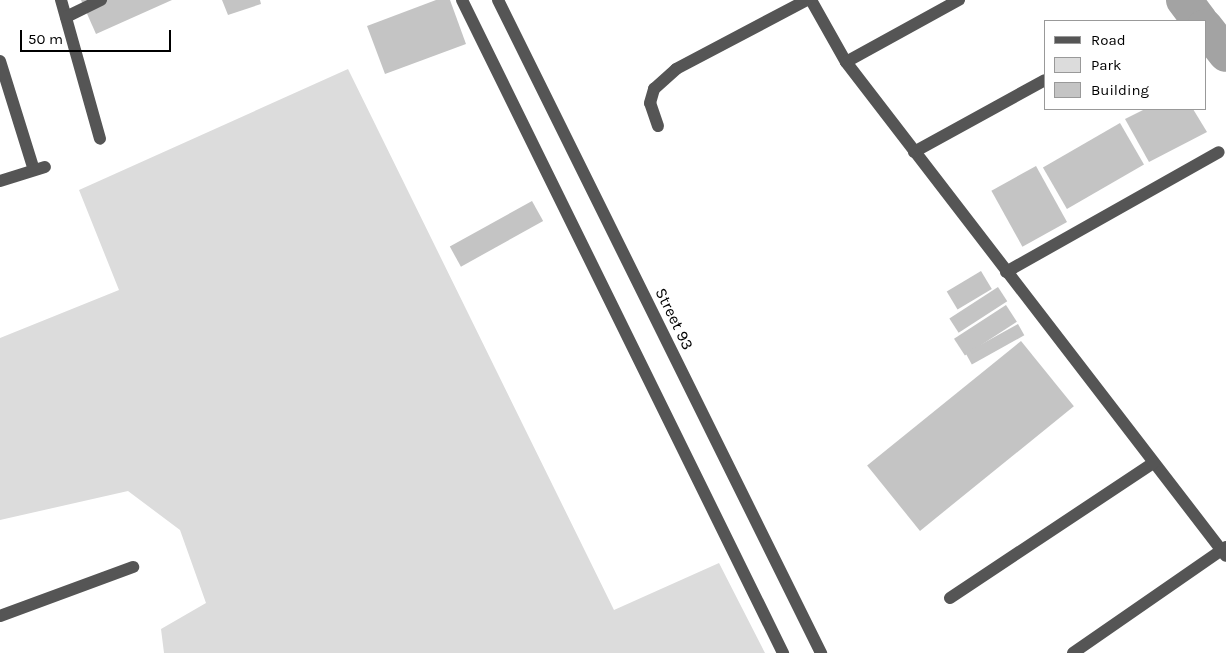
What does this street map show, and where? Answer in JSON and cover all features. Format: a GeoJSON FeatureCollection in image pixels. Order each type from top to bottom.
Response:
{"type":"FeatureCollection","features":[{"type":"Feature","properties":{"kind":"street"},"geometry":{"type":"LineString","coordinates":[[62,0],[100,140]]}},
{"type":"Feature","properties":{"kind":"street"},"geometry":{"type":"LineString","coordinates":[[66,17],[101,0]]}},
{"type":"Feature","properties":{"kind":"street"},"geometry":{"type":"LineString","coordinates":[[462,0],[783,653]]}},
{"type":"Feature","properties":{"kind":"street","name":"Street 93"},"geometry":{"type":"LineString","coordinates":[[498,0],[821,653]]}},
{"type":"Feature","properties":{"kind":"street"},"geometry":{"type":"LineString","coordinates":[[658,126],[650,103],[654,89],[676,69],[806,0]]}},
{"type":"Feature","properties":{"kind":"street"},"geometry":{"type":"LineString","coordinates":[[811,0],[846,62],[1153,463],[1225,551],[1072,653]]}},
{"type":"Feature","properties":{"kind":"street"},"geometry":{"type":"LineString","coordinates":[[846,62],[959,0]]}},
{"type":"Feature","properties":{"kind":"street"},"geometry":{"type":"LineString","coordinates":[[0,62],[39,169],[0,182]]}},
{"type":"Feature","properties":{"kind":"street"},"geometry":{"type":"LineString","coordinates":[[914,152],[1044,81]]}},
{"type":"Feature","properties":{"kind":"street"},"geometry":{"type":"LineString","coordinates":[[1006,272],[1219,152]]}},
{"type":"Feature","properties":{"kind":"street"},"geometry":{"type":"LineString","coordinates":[[950,598],[1153,463]]}},
{"type":"Feature","properties":{"kind":"street"},"geometry":{"type":"LineString","coordinates":[[0,616],[133,567]]}},
{"type":"Feature","properties":{"kind":"green space"},"geometry":{"type":"Polygon","coordinates":[[[348,69],[614,610],[719,563],[765,653],[164,653],[161,629],[206,603],[180,530],[128,491],[0,520],[0,338],[119,290],[79,190],[348,69]]]}},
{"type":"Feature","properties":{"kind":"building"},"geometry":{"type":"Polygon","coordinates":[[[81,0],[172,0],[96,34],[81,0]]]}},
{"type":"Feature","properties":{"kind":"building"},"geometry":{"type":"Polygon","coordinates":[[[222,0],[260,0],[261,4],[228,15],[222,0]]]}},
{"type":"Feature","properties":{"kind":"building"},"geometry":{"type":"Polygon","coordinates":[[[436,0],[450,0],[466,44],[385,74],[367,26],[436,0]]]}},
{"type":"Feature","properties":{"kind":"building"},"geometry":{"type":"Polygon","coordinates":[[[1143,110],[1194,110],[1207,132],[1149,162],[1125,119],[1143,110]]]}},
{"type":"Feature","properties":{"kind":"building"},"geometry":{"type":"Polygon","coordinates":[[[1120,123],[1144,165],[1067,209],[1043,168],[1120,123]]]}},
{"type":"Feature","properties":{"kind":"building"},"geometry":{"type":"Polygon","coordinates":[[[1036,166],[1067,222],[1022,247],[991,191],[1036,166]]]}},
{"type":"Feature","properties":{"kind":"building"},"geometry":{"type":"Polygon","coordinates":[[[532,201],[543,221],[461,267],[450,247],[532,201]]]}},
{"type":"Feature","properties":{"kind":"building"},"geometry":{"type":"Polygon","coordinates":[[[981,271],[992,289],[958,310],[947,292],[981,271]]]}},
{"type":"Feature","properties":{"kind":"building"},"geometry":{"type":"Polygon","coordinates":[[[998,287],[1007,301],[959,333],[949,319],[998,287]]]}},
{"type":"Feature","properties":{"kind":"building"},"geometry":{"type":"Polygon","coordinates":[[[1006,305],[1017,322],[965,356],[954,339],[1006,305]]]}},
{"type":"Feature","properties":{"kind":"building"},"geometry":{"type":"Polygon","coordinates":[[[1018,324],[1024,335],[972,364],[966,353],[1018,324]]]}},
{"type":"Feature","properties":{"kind":"building"},"geometry":{"type":"Polygon","coordinates":[[[1021,341],[1074,406],[920,531],[867,466],[1021,341]]]}},
{"type":"Feature","properties":{"kind":"waterway"},"geometry":{"type":"LineString","coordinates":[[1184,0],[1199,20]]}},
{"type":"Feature","properties":{"kind":"waterway"},"geometry":{"type":"LineString","coordinates":[[1206,28],[1226,54]]}}]}
